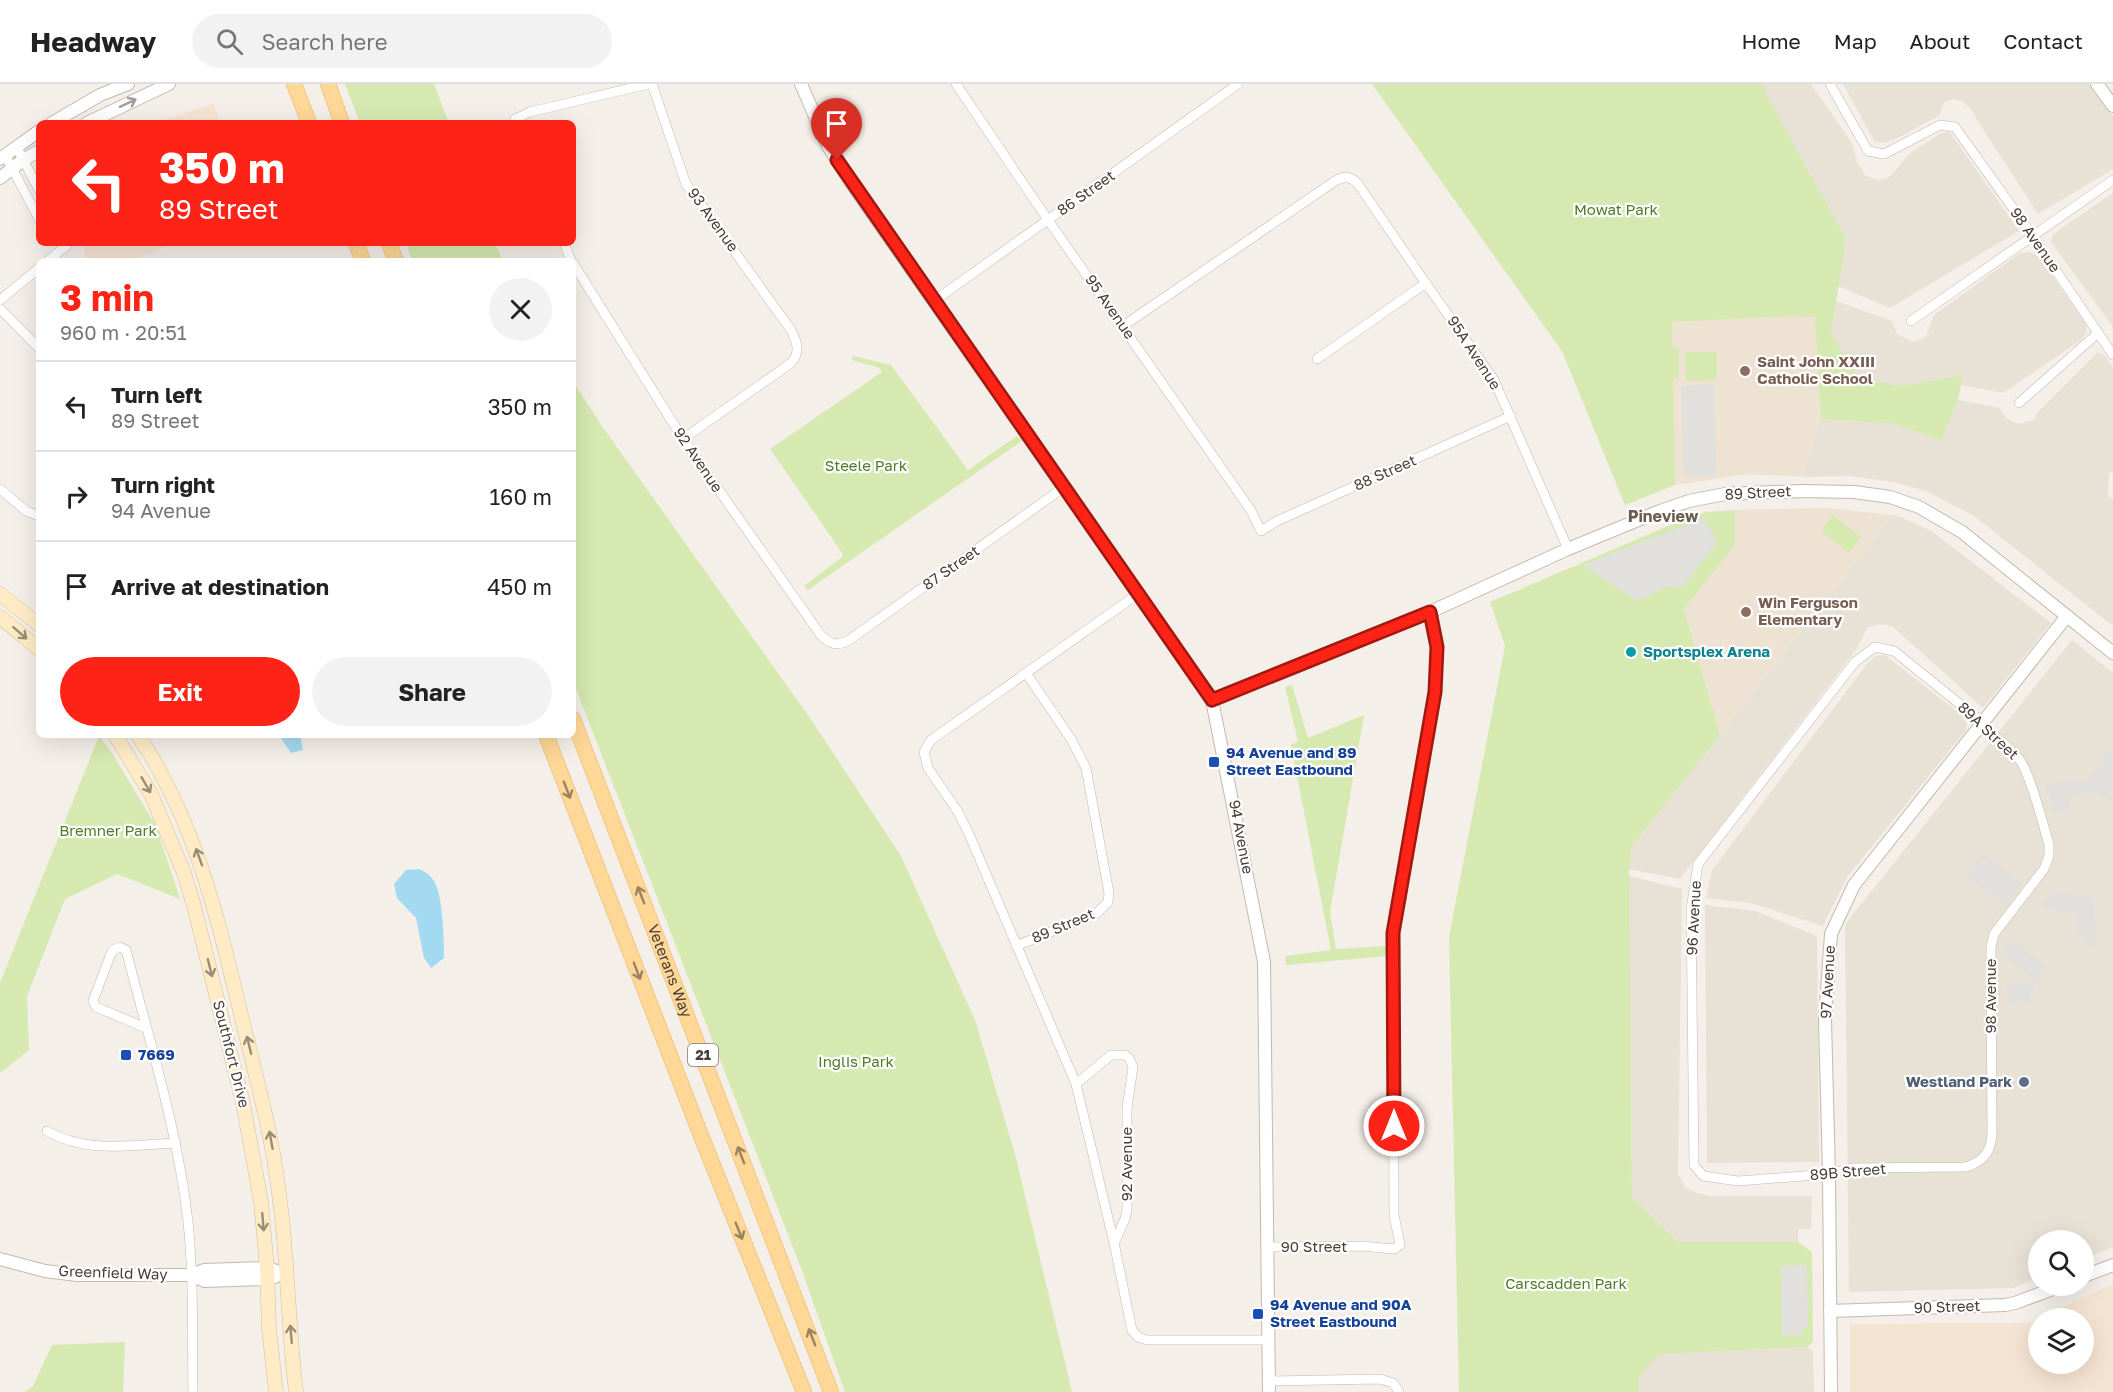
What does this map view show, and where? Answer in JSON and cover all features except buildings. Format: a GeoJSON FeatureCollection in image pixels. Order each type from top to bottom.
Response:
{"type":"FeatureCollection","features":[{"type":"Feature","properties":{"kind":"main road"},"geometry":{"type":"LineString","coordinates":[[317,84],[341,120]]}},
{"type":"Feature","properties":{"kind":"main road"},"geometry":{"type":"LineString","coordinates":[[328,84],[341,120]]}},
{"type":"Feature","properties":{"kind":"main road"},"geometry":{"type":"LineString","coordinates":[[334,101],[335,84]]}},
{"type":"Feature","properties":{"kind":"main road"},"geometry":{"type":"LineString","coordinates":[[293,87],[308,120]]}},
{"type":"Feature","properties":{"kind":"main road"},"geometry":{"type":"LineString","coordinates":[[0,594],[36,622]]}},
{"type":"Feature","properties":{"kind":"main road"},"geometry":{"type":"LineString","coordinates":[[0,617],[36,647]]}},
{"type":"Feature","properties":{"kind":"main road","name":"Veterans Way"},"geometry":{"type":"LineString","coordinates":[[576,727],[831,1392]]}},
{"type":"Feature","properties":{"kind":"main road","name":"Southfort Drive"},"geometry":{"type":"LineString","coordinates":[[117,738],[151,794],[177,854],[194,906],[252,1142],[261,1202],[276,1392]]}},
{"type":"Feature","properties":{"kind":"main road","name":"Southfort Drive"},"geometry":{"type":"LineString","coordinates":[[140,738],[170,789],[189,829],[213,900],[269,1132],[279,1193],[296,1392]]}},
{"type":"Feature","properties":{"kind":"main road","name":"Veterans Way"},"geometry":{"type":"LineString","coordinates":[[547,738],[700,1133],[804,1392]]}},
{"type":"Feature","properties":{"kind":"street"},"geometry":{"type":"LineString","coordinates":[[57,120],[100,95],[128,84]]}},
{"type":"Feature","properties":{"kind":"street"},"geometry":{"type":"LineString","coordinates":[[93,120],[169,84]]}},
{"type":"Feature","properties":{"kind":"street"},"geometry":{"type":"LineString","coordinates":[[517,120],[530,112],[650,84]]}},
{"type":"Feature","properties":{"kind":"street","name":"93 Avenue"},"geometry":{"type":"LineString","coordinates":[[650,84],[686,184],[791,330],[797,345],[796,356],[791,363],[683,439]]}},
{"type":"Feature","properties":{"kind":"street","name":"94 Avenue"},"geometry":{"type":"LineString","coordinates":[[801,84],[828,146],[1212,700],[1264,962],[1269,1386]]}},
{"type":"Feature","properties":{"kind":"street","name":"95 Avenue"},"geometry":{"type":"LineString","coordinates":[[956,84],[1250,509],[1261,531]]}},
{"type":"Feature","properties":{"kind":"street","name":"86 Street"},"geometry":{"type":"LineString","coordinates":[[934,301],[1238,84]]}},
{"type":"Feature","properties":{"kind":"street","name":"98 Avenue"},"geometry":{"type":"LineString","coordinates":[[1830,84],[1868,151],[1884,154],[1940,125],[1955,127],[2113,355]]}},
{"type":"Feature","properties":{"kind":"street"},"geometry":{"type":"LineString","coordinates":[[2097,84],[2113,106]]}},
{"type":"Feature","properties":{"kind":"street"},"geometry":{"type":"LineString","coordinates":[[36,133],[2,157],[12,168],[36,213]]}},
{"type":"Feature","properties":{"kind":"street"},"geometry":{"type":"LineString","coordinates":[[16,146],[36,184]]}},
{"type":"Feature","properties":{"kind":"street"},"geometry":{"type":"LineString","coordinates":[[0,178],[36,153]]}},
{"type":"Feature","properties":{"kind":"street","name":"95A Avenue"},"geometry":{"type":"LineString","coordinates":[[1123,326],[1335,181],[1348,177],[1358,184],[1494,380],[1568,549]]}},
{"type":"Feature","properties":{"kind":"street"},"geometry":{"type":"LineString","coordinates":[[1911,321],[2113,180]]}},
{"type":"Feature","properties":{"kind":"street"},"geometry":{"type":"LineString","coordinates":[[54,246],[57,253]]}},
{"type":"Feature","properties":{"kind":"street"},"geometry":{"type":"LineString","coordinates":[[51,258],[65,246]]}},
{"type":"Feature","properties":{"kind":"street","name":"92 Avenue"},"geometry":{"type":"LineString","coordinates":[[576,268],[683,439],[820,634],[837,645]]}},
{"type":"Feature","properties":{"kind":"street"},"geometry":{"type":"LineString","coordinates":[[0,300],[36,270]]}},
{"type":"Feature","properties":{"kind":"street"},"geometry":{"type":"LineString","coordinates":[[1317,359],[1426,283]]}},
{"type":"Feature","properties":{"kind":"street"},"geometry":{"type":"LineString","coordinates":[[0,309],[36,345]]}},
{"type":"Feature","properties":{"kind":"street"},"geometry":{"type":"LineString","coordinates":[[2019,402],[2098,333]]}},
{"type":"Feature","properties":{"kind":"street","name":"88 Street"},"geometry":{"type":"LineString","coordinates":[[1261,531],[1277,521],[1511,416]]}},
{"type":"Feature","properties":{"kind":"street","name":"87 Street"},"geometry":{"type":"LineString","coordinates":[[837,645],[849,640],[1063,488]]}},
{"type":"Feature","properties":{"kind":"street"},"geometry":{"type":"LineString","coordinates":[[0,489],[26,511],[36,515]]}},
{"type":"Feature","properties":{"kind":"street","name":"89 Street"},"geometry":{"type":"LineString","coordinates":[[1212,700],[1430,612],[1568,549],[1672,506],[1713,495],[1801,491],[1875,494],[1908,503],[1953,525],[2113,653]]}},
{"type":"Feature","properties":{"kind":"street"},"geometry":{"type":"LineString","coordinates":[[1026,673],[1138,594]]}},
{"type":"Feature","properties":{"kind":"street","name":"90 Street"},"geometry":{"type":"LineString","coordinates":[[1268,1247],[1361,1246],[1394,1249],[1401,1243],[1394,1215],[1393,933],[1435,692],[1437,647],[1430,612]]}},
{"type":"Feature","properties":{"kind":"street","name":"97 Avenue"},"geometry":{"type":"LineString","coordinates":[[1831,1392],[1825,1020],[1831,934],[1854,885],[2067,616]]}},
{"type":"Feature","properties":{"kind":"street","name":"89A Street"},"geometry":{"type":"LineString","coordinates":[[1875,647],[1894,651],[1982,722],[1992,735],[2018,757],[2025,769],[2047,838],[2049,856]]}},
{"type":"Feature","properties":{"kind":"street","name":"96 Avenue"},"geometry":{"type":"LineString","coordinates":[[1703,1176],[1694,1165],[1691,910],[1698,864],[1855,662],[1875,647]]}},
{"type":"Feature","properties":{"kind":"street","name":"92 Avenue"},"geometry":{"type":"LineString","coordinates":[[1026,673],[931,740],[924,752],[928,768],[966,828],[1076,1084],[1114,1243]]}},
{"type":"Feature","properties":{"kind":"street","name":"89 Street"},"geometry":{"type":"LineString","coordinates":[[1016,946],[1097,913],[1108,902],[1110,888],[1086,768],[1071,739],[1026,673]]}},
{"type":"Feature","properties":{"kind":"street","name":"98 Avenue"},"geometry":{"type":"LineString","coordinates":[[1988,1153],[1992,1131],[1990,963],[1992,939],[2040,874],[2049,856]]}},
{"type":"Feature","properties":{"kind":"street"},"geometry":{"type":"LineString","coordinates":[[146,1028],[96,1007],[93,1001],[110,956],[113,950],[120,947],[126,950],[176,1143],[188,1223],[193,1392]]}},
{"type":"Feature","properties":{"kind":"street","name":"92 Avenue"},"geometry":{"type":"LineString","coordinates":[[1076,1084],[1111,1055],[1125,1055],[1132,1062],[1127,1108],[1127,1211],[1114,1243]]}},
{"type":"Feature","properties":{"kind":"street"},"geometry":{"type":"LineString","coordinates":[[47,1131],[73,1143],[90,1146],[176,1143]]}},
{"type":"Feature","properties":{"kind":"street","name":"89B Street"},"geometry":{"type":"LineString","coordinates":[[1703,1176],[1738,1181],[1829,1174],[1852,1168],[1966,1167],[1979,1162],[1988,1153]]}},
{"type":"Feature","properties":{"kind":"street"},"geometry":{"type":"LineString","coordinates":[[1114,1243],[1130,1324],[1138,1337],[1147,1341],[1268,1340]]}},
{"type":"Feature","properties":{"kind":"street","name":"Greenfield Way"},"geometry":{"type":"LineString","coordinates":[[0,1259],[45,1271],[77,1275],[191,1275],[204,1270],[286,1274]]}},
{"type":"Feature","properties":{"kind":"street"},"geometry":{"type":"LineString","coordinates":[[2094,1272],[2113,1265]]}},
{"type":"Feature","properties":{"kind":"street","name":"90 Street"},"geometry":{"type":"LineString","coordinates":[[1830,1311],[2005,1305],[2035,1296]]}},
{"type":"Feature","properties":{"kind":"street"},"geometry":{"type":"LineString","coordinates":[[1269,1386],[1380,1379],[1396,1388]]}},
{"type":"Feature","properties":{"kind":"shaded area"},"geometry":{"type":"Polygon","coordinates":[[[1761,84],[1811,84],[1852,143],[1857,162],[1865,175],[1877,180],[1887,179],[1908,155],[1939,134],[1949,131],[2019,231],[1890,308],[1838,286],[1846,239],[1761,84]]]}},
{"type":"Feature","properties":{"kind":"shaded area"},"geometry":{"type":"Polygon","coordinates":[[[1843,84],[2090,84],[2113,116],[2113,169],[2038,214],[1973,111],[1962,101],[1953,99],[1943,103],[1940,115],[1898,138],[1883,143],[1875,142],[1843,84]]]}},
{"type":"Feature","properties":{"kind":"shaded area"},"geometry":{"type":"Polygon","coordinates":[[[214,103],[219,120],[165,120],[214,103]]]}},
{"type":"Feature","properties":{"kind":"shaded area"},"geometry":{"type":"Polygon","coordinates":[[[2113,193],[2113,327],[2051,242],[2053,235],[2059,230],[2113,193]]]}},
{"type":"Feature","properties":{"kind":"shaded area"},"geometry":{"type":"Polygon","coordinates":[[[82,246],[168,246],[139,258],[87,258],[82,246]]]}},
{"type":"Feature","properties":{"kind":"shaded area"},"geometry":{"type":"Polygon","coordinates":[[[2029,252],[2039,257],[2086,324],[2086,333],[2081,340],[2003,393],[1961,385],[1962,375],[1903,386],[1860,379],[1831,334],[1836,301],[1892,321],[1897,334],[1913,342],[1926,337],[1934,315],[2020,253],[2029,252]]]}},
{"type":"Feature","properties":{"kind":"shaded area","name":"Saint John XXIII Catholic School"},"geometry":{"type":"Polygon","coordinates":[[[1815,315],[1821,419],[1803,477],[1749,474],[1675,485],[1671,322],[1815,315]]]}},
{"type":"Feature","properties":{"kind":"shaded area"},"geometry":{"type":"Polygon","coordinates":[[[2098,352],[2104,355],[2113,367],[2113,470],[2109,474],[2108,496],[2113,499],[2113,626],[1974,516],[1926,491],[1894,482],[1849,476],[1803,477],[1821,419],[1894,424],[1941,440],[1958,400],[2000,408],[2006,418],[2018,424],[2034,420],[2038,412],[2098,352]]]}},
{"type":"Feature","properties":{"kind":"shaded area"},"geometry":{"type":"Polygon","coordinates":[[[1714,384],[1716,476],[1683,477],[1681,385],[1714,384]]]}},
{"type":"Feature","properties":{"kind":"shaded area"},"geometry":{"type":"Polygon","coordinates":[[[1827,508],[1892,515],[1720,735],[1684,609],[1735,545],[1735,510],[1827,508]]]}},
{"type":"Feature","properties":{"kind":"shaded area"},"geometry":{"type":"Polygon","coordinates":[[[1892,515],[1933,532],[2051,623],[1983,708],[1892,626],[1880,624],[1868,627],[1855,651],[1680,879],[1629,869],[1632,846],[1892,515]]]}},
{"type":"Feature","properties":{"kind":"shaded area"},"geometry":{"type":"Polygon","coordinates":[[[1704,518],[1717,542],[1682,588],[1669,586],[1637,601],[1583,565],[1704,518]]]}},
{"type":"Feature","properties":{"kind":"shaded area","name":"Westland Park"},"geometry":{"type":"Polygon","coordinates":[[[2072,640],[2113,673],[2113,1247],[2094,1255],[2094,1230],[2028,1230],[2028,1281],[2013,1288],[1849,1292],[1845,930],[1847,922],[2072,640]]]}},
{"type":"Feature","properties":{"kind":"shaded area"},"geometry":{"type":"Polygon","coordinates":[[[1885,655],[1960,714],[1967,724],[1966,730],[1847,877],[1823,926],[1751,903],[1706,898],[1712,870],[1867,664],[1876,656],[1885,655]]]}},
{"type":"Feature","properties":{"kind":"shaded area"},"geometry":{"type":"Polygon","coordinates":[[[2113,748],[2113,802],[2097,791],[2073,796],[2070,800],[2070,808],[2054,812],[2046,786],[2074,779],[2081,784],[2087,782],[2113,748]]]}},
{"type":"Feature","properties":{"kind":"shaded area"},"geometry":{"type":"Polygon","coordinates":[[[1983,854],[2022,884],[2006,907],[1966,875],[1983,854]]]}},
{"type":"Feature","properties":{"kind":"shaded area"},"geometry":{"type":"Polygon","coordinates":[[[1629,876],[1682,889],[1678,1174],[1685,1187],[1711,1196],[1812,1196],[1811,1229],[1798,1229],[1798,1242],[1678,1242],[1632,1197],[1629,876]]]}},
{"type":"Feature","properties":{"kind":"shaded area"},"geometry":{"type":"Polygon","coordinates":[[[2053,890],[2094,898],[2096,944],[2087,947],[2085,939],[2077,938],[2076,914],[2042,907],[2053,890]]]}},
{"type":"Feature","properties":{"kind":"shaded area"},"geometry":{"type":"Polygon","coordinates":[[[1705,905],[1755,911],[1817,936],[1819,1162],[1707,1163],[1705,905]]]}},
{"type":"Feature","properties":{"kind":"shaded area"},"geometry":{"type":"Polygon","coordinates":[[[2009,938],[2045,966],[2039,972],[2040,979],[2035,984],[2034,990],[2030,992],[2031,1001],[2008,1004],[2007,984],[2031,984],[2034,979],[2002,954],[2009,938]]]}},
{"type":"Feature","properties":{"kind":"shaded area"},"geometry":{"type":"Polygon","coordinates":[[[1807,1265],[1808,1328],[1802,1328],[1802,1335],[1782,1336],[1781,1266],[1807,1265]]]}},
{"type":"Feature","properties":{"kind":"shaded area"},"geometry":{"type":"Polygon","coordinates":[[[2113,1284],[2113,1392],[1850,1392],[1850,1324],[2028,1323],[2028,1374],[2094,1374],[2094,1308],[2061,1308],[2087,1296],[2094,1296],[2094,1293],[2113,1284]]]}},
{"type":"Feature","properties":{"kind":"shaded area"},"geometry":{"type":"Polygon","coordinates":[[[1807,1347],[1813,1351],[1814,1392],[1639,1392],[1639,1377],[1658,1354],[1807,1347]]]}},
{"type":"Feature","properties":{"kind":"green space"},"geometry":{"type":"Polygon","coordinates":[[[345,84],[434,84],[448,120],[359,120],[345,84]]]}},
{"type":"Feature","properties":{"kind":"green space","name":"Mowat Park"},"geometry":{"type":"Polygon","coordinates":[[[1372,84],[1761,84],[1846,239],[1831,334],[1860,379],[1903,386],[1963,375],[1958,400],[1941,440],[1894,424],[1821,419],[1815,317],[1672,322],[1672,345],[1679,349],[1679,378],[1673,379],[1675,485],[1625,505],[1562,351],[1372,84]]]}},
{"type":"Feature","properties":{"kind":"green space"},"geometry":{"type":"Polygon","coordinates":[[[407,246],[496,246],[502,258],[411,258],[407,246]]]}},
{"type":"Feature","properties":{"kind":"green space"},"geometry":{"type":"Polygon","coordinates":[[[1685,352],[1717,352],[1717,380],[1686,381],[1685,352]]]}},
{"type":"Feature","properties":{"kind":"green space","name":"Steele Park"},"geometry":{"type":"Polygon","coordinates":[[[853,356],[891,365],[968,470],[1017,436],[1023,440],[808,590],[804,586],[843,554],[770,449],[882,372],[880,368],[852,360],[853,356]]]}},
{"type":"Feature","properties":{"kind":"green space","name":"Inglis Park"},"geometry":{"type":"Polygon","coordinates":[[[576,387],[810,718],[901,856],[975,1020],[1015,1154],[1072,1392],[845,1392],[801,1268],[576,689],[576,387]]]}},
{"type":"Feature","properties":{"kind":"green space","name":"Carscadden Park"},"geometry":{"type":"Polygon","coordinates":[[[1735,510],[1735,545],[1684,609],[1720,735],[1632,846],[1629,869],[1632,1197],[1678,1242],[1798,1242],[1812,1252],[1813,1342],[1807,1347],[1659,1354],[1639,1377],[1639,1392],[1459,1392],[1449,937],[1505,646],[1490,602],[1682,520],[1706,512],[1735,510]]]}},
{"type":"Feature","properties":{"kind":"green space"},"geometry":{"type":"Polygon","coordinates":[[[1833,515],[1861,537],[1849,553],[1821,531],[1833,515]]]}},
{"type":"Feature","properties":{"kind":"green space"},"geometry":{"type":"Polygon","coordinates":[[[1292,685],[1308,738],[1364,715],[1330,912],[1336,949],[1386,946],[1387,956],[1286,965],[1285,956],[1331,950],[1291,745],[1298,741],[1285,687],[1292,685]]]}},
{"type":"Feature","properties":{"kind":"green space","name":"Bremner Park"},"geometry":{"type":"Polygon","coordinates":[[[98,738],[101,738],[156,826],[180,899],[117,874],[65,899],[27,996],[29,1050],[0,1073],[0,983],[98,738]]]}},
{"type":"Feature","properties":{"kind":"green space"},"geometry":{"type":"Polygon","coordinates":[[[125,1342],[123,1392],[25,1392],[33,1386],[52,1345],[125,1342]]]}},
{"type":"Feature","properties":{"kind":"water"},"geometry":{"type":"Polygon","coordinates":[[[281,738],[301,738],[303,750],[291,753],[281,738]]]}},
{"type":"Feature","properties":{"kind":"water"},"geometry":{"type":"Polygon","coordinates":[[[419,869],[434,881],[441,907],[444,958],[431,968],[424,958],[416,918],[397,898],[394,884],[406,870],[419,869]]]}},
{"type":"Feature","properties":{"kind":"place","name":"Saint John XXIII Catholic School"},"geometry":{"type":"Point","coordinates":[1745,371]}},
{"type":"Feature","properties":{"kind":"place","name":"Win Ferguson Elementary"},"geometry":{"type":"Point","coordinates":[1746,612]}},
{"type":"Feature","properties":{"kind":"place","name":"Sportsplex Arena"},"geometry":{"type":"Point","coordinates":[1631,652]}},
{"type":"Feature","properties":{"kind":"place","name":"94 Avenue and 89 Street Eastbound"},"geometry":{"type":"Point","coordinates":[1214,762]}},
{"type":"Feature","properties":{"kind":"place","name":"7669"},"geometry":{"type":"Point","coordinates":[126,1055]}},
{"type":"Feature","properties":{"kind":"place","name":"Westland Park"},"geometry":{"type":"Point","coordinates":[2024,1082]}},
{"type":"Feature","properties":{"kind":"place","name":"94 Avenue and 90A Street Eastbound"},"geometry":{"type":"Point","coordinates":[1258,1314]}},
{"type":"Feature","properties":{"kind":"district","name":"Pineview"},"geometry":{"type":"Point","coordinates":[1663,516]}},
{"type":"Feature","properties":{"kind":"route"},"geometry":{"type":"LineString","coordinates":[[837,160],[854,188],[1212,700],[1430,612],[1437,647],[1435,692],[1393,933],[1394,1126]]}}]}
